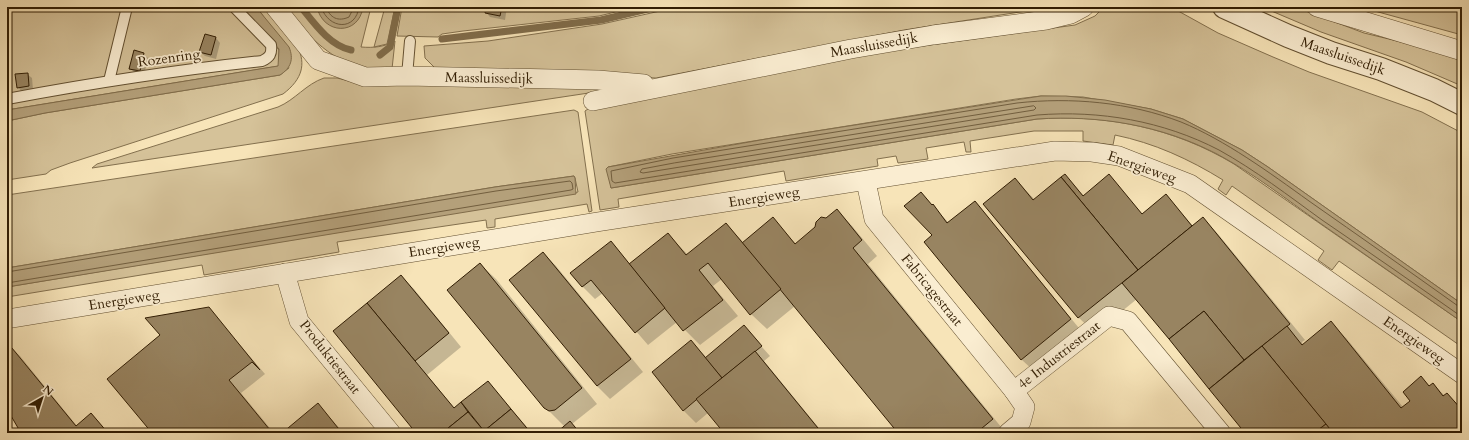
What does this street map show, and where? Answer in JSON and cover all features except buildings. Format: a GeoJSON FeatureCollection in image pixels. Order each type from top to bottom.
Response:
{"type":"FeatureCollection","features":[{"type":"Feature","properties":{"kind":"street","name":"Maassluissedijk"},"geometry":{"type":"LineString","coordinates":[[275,7],[318,60],[365,77],[407,76],[598,80],[664,86]]}},
{"type":"Feature","properties":{"kind":"street","name":"Maassluissedijk"},"geometry":{"type":"LineString","coordinates":[[594,101],[888,43],[1046,20],[1071,14],[1084,7]]}},
{"type":"Feature","properties":{"kind":"street","name":"Maassluissedijk"},"geometry":{"type":"LineString","coordinates":[[1224,7],[1288,36],[1331,53],[1381,69],[1434,90],[1462,104]]}},
{"type":"Feature","properties":{"kind":"street"},"geometry":{"type":"LineString","coordinates":[[1317,7],[1462,51]]}},
{"type":"Feature","properties":{"kind":"street","name":"Energieweg"},"geometry":{"type":"LineString","coordinates":[[7,319],[590,224],[866,182],[1055,151],[1092,152],[1119,156],[1190,184],[1462,374]]}},
{"type":"Feature","properties":{"kind":"street","name":"Fabricagestraat"},"geometry":{"type":"LineString","coordinates":[[866,182],[874,219],[1014,391]]}},
{"type":"Feature","properties":{"kind":"street","name":"Produktiestraat"},"geometry":{"type":"LineString","coordinates":[[285,273],[299,321],[391,433]]}},
{"type":"Feature","properties":{"kind":"street","name":"4e Industriestraat"},"geometry":{"type":"LineString","coordinates":[[1008,433],[1021,422],[1024,407],[1014,391],[1109,316],[1128,321],[1221,433]]}},
{"type":"Feature","properties":{"kind":"lane"},"geometry":{"type":"LineString","coordinates":[[109,81],[127,7]]}},
{"type":"Feature","properties":{"kind":"lane","name":"Rozenring"},"geometry":{"type":"LineString","coordinates":[[7,99],[170,71],[262,60],[269,57],[272,52],[271,45],[234,7]]}},
{"type":"Feature","properties":{"kind":"lane"},"geometry":{"type":"LineString","coordinates":[[407,76],[410,41]]}},
{"type":"Feature","properties":{"kind":"shaded area"},"geometry":{"type":"Polygon","coordinates":[[[7,7],[242,7],[279,50],[279,66],[7,110],[7,7]]]}},
{"type":"Feature","properties":{"kind":"shaded area"},"geometry":{"type":"Polygon","coordinates":[[[256,7],[265,7],[284,27],[298,49],[302,60],[301,71],[295,82],[283,94],[70,163],[51,170],[46,174],[7,180],[7,121],[45,113],[280,75],[289,68],[262,14],[256,7]]]}},
{"type":"Feature","properties":{"kind":"shaded area"},"geometry":{"type":"Polygon","coordinates":[[[284,7],[371,7],[361,47],[379,47],[395,41],[392,69],[365,69],[337,58],[318,44],[284,7]]]}},
{"type":"Feature","properties":{"kind":"shaded area"},"geometry":{"type":"Polygon","coordinates":[[[385,7],[395,7],[387,44],[374,47],[385,7]]]}},
{"type":"Feature","properties":{"kind":"shaded area"},"geometry":{"type":"Polygon","coordinates":[[[402,7],[636,7],[599,16],[463,31],[442,34],[438,37],[397,36],[402,7]]]}},
{"type":"Feature","properties":{"kind":"shaded area"},"geometry":{"type":"Polygon","coordinates":[[[678,7],[1052,7],[904,30],[656,78],[435,68],[425,58],[424,46],[488,41],[602,24],[678,7]]]}},
{"type":"Feature","properties":{"kind":"shaded area"},"geometry":{"type":"Polygon","coordinates":[[[1104,7],[1171,7],[1218,33],[1273,57],[1309,72],[1422,112],[1462,133],[1462,304],[1242,150],[1183,119],[1151,109],[1083,97],[1041,96],[1016,99],[672,154],[608,167],[611,188],[1037,119],[1089,119],[1139,126],[1188,141],[1234,164],[1462,322],[1462,347],[1339,261],[1332,270],[1318,260],[1324,251],[1232,186],[1226,195],[1218,189],[1223,180],[1197,165],[1157,147],[1144,142],[1115,135],[1113,145],[1083,141],[1083,131],[1034,131],[970,141],[971,152],[966,152],[964,142],[926,148],[928,159],[898,163],[896,156],[877,159],[878,166],[786,181],[784,171],[618,199],[619,207],[600,210],[585,111],[588,109],[887,51],[1075,25],[1095,16],[1104,7]]]}},
{"type":"Feature","properties":{"kind":"shaded area"},"geometry":{"type":"Polygon","coordinates":[[[1262,7],[1295,7],[1364,33],[1422,47],[1462,59],[1462,86],[1406,62],[1321,32],[1262,7]]]}},
{"type":"Feature","properties":{"kind":"shaded area"},"geometry":{"type":"Polygon","coordinates":[[[1360,7],[1462,7],[1462,35],[1360,7]]]}},
{"type":"Feature","properties":{"kind":"shaded area"},"geometry":{"type":"Polygon","coordinates":[[[324,78],[337,78],[361,84],[602,85],[602,91],[92,168],[97,164],[278,107],[312,84],[324,78]]]}},
{"type":"Feature","properties":{"kind":"shaded area"},"geometry":{"type":"Polygon","coordinates":[[[574,110],[578,112],[592,211],[589,212],[587,204],[495,219],[495,227],[487,228],[486,220],[337,242],[339,252],[204,275],[202,265],[7,297],[7,287],[578,192],[574,176],[495,187],[7,268],[7,195],[574,110]]]}},
{"type":"Feature","properties":{"kind":"water"},"geometry":{"type":"Polygon","coordinates":[[[242,7],[256,7],[289,47],[291,55],[290,63],[287,69],[280,75],[45,113],[7,121],[7,110],[278,66],[279,49],[242,7]]]}},
{"type":"Feature","properties":{"kind":"water"},"geometry":{"type":"Polygon","coordinates":[[[317,7],[363,7],[360,16],[355,23],[348,27],[341,28],[333,27],[326,23],[317,7]]]}},
{"type":"Feature","properties":{"kind":"water"},"geometry":{"type":"Polygon","coordinates":[[[1041,96],[1066,96],[1105,100],[1151,109],[1183,119],[1242,150],[1462,304],[1462,322],[1244,169],[1196,144],[1152,129],[1129,124],[1083,119],[1037,119],[611,188],[606,169],[608,167],[772,138],[1041,96]]]}},
{"type":"Feature","properties":{"kind":"water"},"geometry":{"type":"Polygon","coordinates":[[[574,176],[576,194],[7,287],[7,268],[495,187],[574,176]]]}},
{"type":"Feature","properties":{"kind":"waterway"},"geometry":{"type":"LineString","coordinates":[[301,7],[329,39],[343,48],[351,50]]}},
{"type":"Feature","properties":{"kind":"waterway"},"geometry":{"type":"LineString","coordinates":[[380,55],[390,47],[398,7]]}},
{"type":"Feature","properties":{"kind":"waterway"},"geometry":{"type":"LineString","coordinates":[[442,39],[601,20],[656,7]]}}]}
